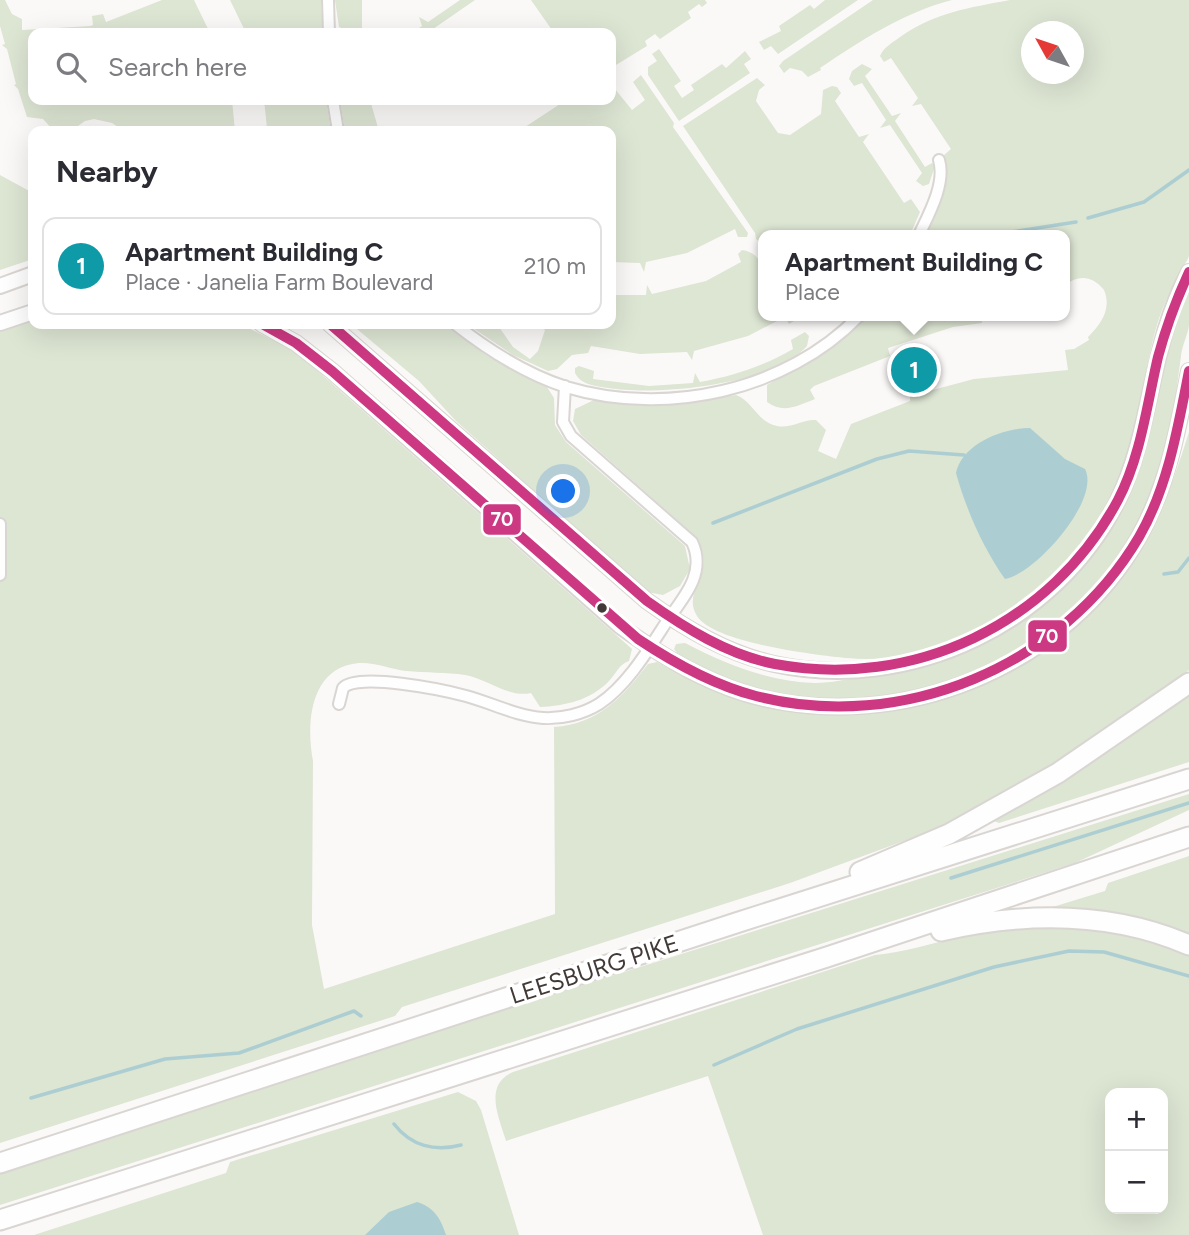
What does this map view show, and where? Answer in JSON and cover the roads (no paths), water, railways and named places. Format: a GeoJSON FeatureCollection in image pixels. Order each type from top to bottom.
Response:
{"type":"FeatureCollection","features":[{"type":"Feature","properties":{"kind":"highway"},"geometry":{"type":"LineString","coordinates":[[739,922],[949,835],[1058,773],[1189,683]]}},
{"type":"Feature","properties":{"kind":"highway","name":"LEESBURG PIKE"},"geometry":{"type":"LineString","coordinates":[[0,1163],[739,922],[1189,779]]}},
{"type":"Feature","properties":{"kind":"highway"},"geometry":{"type":"LineString","coordinates":[[0,1220],[827,957],[1189,837]]}},
{"type":"Feature","properties":{"kind":"highway"},"geometry":{"type":"LineString","coordinates":[[827,957],[958,927],[1043,916],[1091,919],[1145,928],[1189,945]]}},
{"type":"Feature","properties":{"kind":"main road"},"geometry":{"type":"LineString","coordinates":[[336,329],[647,601],[670,617],[711,642],[773,664],[836,671],[917,662],[974,640],[1016,616],[1073,566],[1091,544],[1118,499],[1140,442],[1160,340],[1189,272]]}},
{"type":"Feature","properties":{"kind":"main road"},"geometry":{"type":"LineString","coordinates":[[0,286],[28,276]]}},
{"type":"Feature","properties":{"kind":"main road"},"geometry":{"type":"LineString","coordinates":[[0,323],[28,314]]}},
{"type":"Feature","properties":{"kind":"main road"},"geometry":{"type":"LineString","coordinates":[[271,329],[296,343],[332,371],[620,626],[649,647],[675,664],[711,681],[775,701],[816,706],[868,706],[922,698],[974,681],[1047,639],[1079,613],[1122,563],[1138,539],[1170,469],[1189,371]]}},
{"type":"Feature","properties":{"kind":"street"},"geometry":{"type":"LineString","coordinates":[[328,0],[329,28]]}},
{"type":"Feature","properties":{"kind":"street"},"geometry":{"type":"LineString","coordinates":[[334,105],[337,126]]}},
{"type":"Feature","properties":{"kind":"street"},"geometry":{"type":"LineString","coordinates":[[921,230],[938,185],[941,167],[939,160]]}},
{"type":"Feature","properties":{"kind":"street"},"geometry":{"type":"LineString","coordinates":[[462,329],[510,362],[565,386],[635,398],[662,399],[717,393],[760,379],[797,362],[852,321]]}},
{"type":"Feature","properties":{"kind":"street"},"geometry":{"type":"LineString","coordinates":[[339,704],[343,688],[358,680],[446,691],[528,716],[566,716],[588,710],[605,700],[649,647],[695,576],[698,558],[692,542],[571,436],[563,422],[565,386]]}},
{"type":"Feature","properties":{"kind":"street"},"geometry":{"type":"LineString","coordinates":[[0,524],[0,575]]}},
{"type":"Feature","properties":{"kind":"water"},"geometry":{"type":"Polygon","coordinates":[[[1030,428],[1065,459],[1085,469],[1087,482],[1075,516],[1062,534],[1032,564],[1005,579],[976,528],[956,473],[966,454],[975,446],[1007,431],[1030,428]]]}},
{"type":"Feature","properties":{"kind":"water"},"geometry":{"type":"Polygon","coordinates":[[[417,1202],[436,1214],[446,1235],[365,1235],[389,1212],[417,1202]]]}},
{"type":"Feature","properties":{"kind":"waterway"},"geometry":{"type":"LineString","coordinates":[[1088,218],[1144,202],[1189,170]]}},
{"type":"Feature","properties":{"kind":"waterway"},"geometry":{"type":"LineString","coordinates":[[1024,230],[1076,222]]}},
{"type":"Feature","properties":{"kind":"waterway"},"geometry":{"type":"LineString","coordinates":[[713,523],[877,459],[909,451],[964,455]]}},
{"type":"Feature","properties":{"kind":"waterway"},"geometry":{"type":"LineString","coordinates":[[1164,574],[1178,572],[1189,558]]}},
{"type":"Feature","properties":{"kind":"waterway"},"geometry":{"type":"LineString","coordinates":[[951,878],[1189,803]]}},
{"type":"Feature","properties":{"kind":"waterway"},"geometry":{"type":"LineString","coordinates":[[714,1065],[797,1029],[994,967],[1069,951],[1104,952],[1189,976]]}},
{"type":"Feature","properties":{"kind":"waterway"},"geometry":{"type":"LineString","coordinates":[[31,1098],[165,1059],[239,1053],[354,1011],[361,1016]]}},
{"type":"Feature","properties":{"kind":"waterway"},"geometry":{"type":"LineString","coordinates":[[394,1124],[408,1138],[424,1145],[442,1148],[461,1145]]}},
{"type":"Feature","properties":{"kind":"place","name":"Apartment Building C"},"geometry":{"type":"Point","coordinates":[914,370]}}]}
